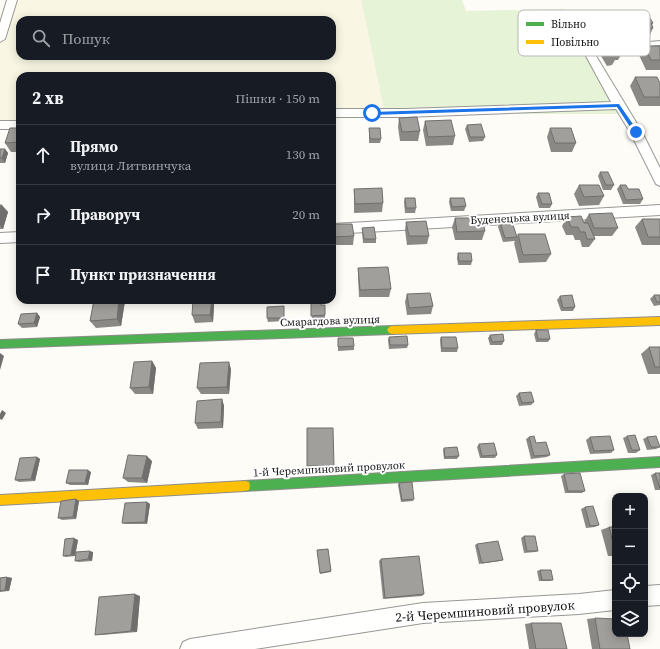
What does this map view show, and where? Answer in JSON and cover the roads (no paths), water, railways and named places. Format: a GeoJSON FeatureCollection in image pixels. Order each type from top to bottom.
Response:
{"type":"FeatureCollection","features":[{"type":"Feature","properties":{"kind":"street"},"geometry":{"type":"LineString","coordinates":[[0,39],[2,26],[12,0]]}},
{"type":"Feature","properties":{"kind":"street"},"geometry":{"type":"LineString","coordinates":[[591,56],[636,132],[660,181]]}},
{"type":"Feature","properties":{"kind":"street"},"geometry":{"type":"LineString","coordinates":[[336,113],[405,113],[619,105]]}},
{"type":"Feature","properties":{"kind":"street"},"geometry":{"type":"LineString","coordinates":[[0,125],[16,125]]}},
{"type":"Feature","properties":{"kind":"street","name":"Буденецька вулиця"},"geometry":{"type":"LineString","coordinates":[[336,229],[660,210]]}},
{"type":"Feature","properties":{"kind":"street"},"geometry":{"type":"LineString","coordinates":[[0,238],[16,237]]}},
{"type":"Feature","properties":{"kind":"street","name":"Смарагдова вулиця"},"geometry":{"type":"LineString","coordinates":[[0,344],[660,321]]}},
{"type":"Feature","properties":{"kind":"street","name":"1-й Черемшиновий провулок"},"geometry":{"type":"LineString","coordinates":[[0,500],[660,462]]}},
{"type":"Feature","properties":{"kind":"street"},"geometry":{"type":"LineString","coordinates":[[648,596],[660,595]]}},
{"type":"Feature","properties":{"kind":"street","name":"2-й Черемшиновий провулок"},"geometry":{"type":"LineString","coordinates":[[190,649],[423,613],[579,604],[612,600]]}},
{"type":"Feature","properties":{"kind":"lane"},"geometry":{"type":"LineString","coordinates":[[650,44],[660,43]]}}]}
